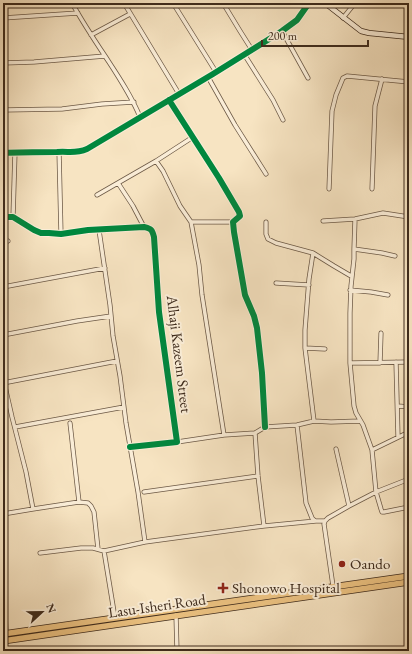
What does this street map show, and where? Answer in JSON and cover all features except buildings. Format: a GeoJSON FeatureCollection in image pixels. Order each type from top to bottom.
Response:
{"type":"FeatureCollection","features":[{"type":"Feature","properties":{"kind":"main road","name":"Lasu-Isheri Road"},"geometry":{"type":"LineString","coordinates":[[5,634],[409,576]]}},
{"type":"Feature","properties":{"kind":"main road","name":"Lasu-Isheri Road"},"geometry":{"type":"LineString","coordinates":[[3,641],[409,582]]}},
{"type":"Feature","properties":{"kind":"street"},"geometry":{"type":"LineString","coordinates":[[72,3],[91,35],[119,76],[134,102],[140,117]]}},
{"type":"Feature","properties":{"kind":"street"},"geometry":{"type":"LineString","coordinates":[[124,3],[179,94]]}},
{"type":"Feature","properties":{"kind":"street"},"geometry":{"type":"LineString","coordinates":[[173,3],[216,72]]}},
{"type":"Feature","properties":{"kind":"street"},"geometry":{"type":"LineString","coordinates":[[223,3],[252,50]]}},
{"type":"Feature","properties":{"kind":"street"},"geometry":{"type":"LineString","coordinates":[[3,153],[73,153],[88,150],[282,31],[297,20],[309,3]]}},
{"type":"Feature","properties":{"kind":"street"},"geometry":{"type":"LineString","coordinates":[[326,3],[343,18],[362,31],[409,37]]}},
{"type":"Feature","properties":{"kind":"street"},"geometry":{"type":"LineString","coordinates":[[343,18],[355,3]]}},
{"type":"Feature","properties":{"kind":"street"},"geometry":{"type":"LineString","coordinates":[[3,18],[78,13]]}},
{"type":"Feature","properties":{"kind":"street"},"geometry":{"type":"LineString","coordinates":[[91,35],[130,14]]}},
{"type":"Feature","properties":{"kind":"street"},"geometry":{"type":"LineString","coordinates":[[282,31],[308,78]]}},
{"type":"Feature","properties":{"kind":"street"},"geometry":{"type":"LineString","coordinates":[[244,54],[273,100],[283,120]]}},
{"type":"Feature","properties":{"kind":"street"},"geometry":{"type":"LineString","coordinates":[[3,63],[105,56]]}},
{"type":"Feature","properties":{"kind":"street"},"geometry":{"type":"LineString","coordinates":[[329,189],[332,111],[336,95],[343,78],[347,76],[409,82]]}},
{"type":"Feature","properties":{"kind":"street"},"geometry":{"type":"LineString","coordinates":[[208,77],[235,125],[266,174]]}},
{"type":"Feature","properties":{"kind":"street"},"geometry":{"type":"LineString","coordinates":[[372,189],[376,106],[382,79]]}},
{"type":"Feature","properties":{"kind":"street"},"geometry":{"type":"LineString","coordinates":[[169,100],[239,212],[240,216],[233,222],[191,222]]}},
{"type":"Feature","properties":{"kind":"street"},"geometry":{"type":"LineString","coordinates":[[3,110],[62,109],[134,102]]}},
{"type":"Feature","properties":{"kind":"street"},"geometry":{"type":"LineString","coordinates":[[97,195],[156,161],[192,136]]}},
{"type":"Feature","properties":{"kind":"street"},"geometry":{"type":"LineString","coordinates":[[14,217],[15,152]]}},
{"type":"Feature","properties":{"kind":"street"},"geometry":{"type":"LineString","coordinates":[[59,152],[61,234]]}},
{"type":"Feature","properties":{"kind":"street"},"geometry":{"type":"LineString","coordinates":[[156,161],[180,206],[191,222],[199,265],[202,295],[224,435]]}},
{"type":"Feature","properties":{"kind":"street"},"geometry":{"type":"LineString","coordinates":[[3,217],[14,217],[24,225],[37,232],[45,233],[61,234],[88,230],[144,227],[133,206],[118,183]]}},
{"type":"Feature","properties":{"kind":"street"},"geometry":{"type":"LineString","coordinates":[[323,221],[355,219],[383,213],[409,217]]}},
{"type":"Feature","properties":{"kind":"street"},"geometry":{"type":"LineString","coordinates":[[355,219],[354,259],[350,290],[350,363],[354,406],[372,450],[376,492],[382,512],[409,507]]}},
{"type":"Feature","properties":{"kind":"street"},"geometry":{"type":"LineString","coordinates":[[233,222],[245,295],[254,316],[257,328],[262,373],[265,427]]}},
{"type":"Feature","properties":{"kind":"street"},"geometry":{"type":"LineString","coordinates":[[266,222],[266,234],[268,239],[276,243],[313,253],[351,276]]}},
{"type":"Feature","properties":{"kind":"street","name":"Alhaji Kazeem Street"},"geometry":{"type":"LineString","coordinates":[[144,227],[150,228],[154,237],[159,312],[177,442]]}},
{"type":"Feature","properties":{"kind":"street"},"geometry":{"type":"LineString","coordinates":[[99,230],[117,361],[145,542]]}},
{"type":"Feature","properties":{"kind":"street"},"geometry":{"type":"LineString","coordinates":[[3,242],[8,241]]}},
{"type":"Feature","properties":{"kind":"street"},"geometry":{"type":"LineString","coordinates":[[354,249],[396,256]]}},
{"type":"Feature","properties":{"kind":"street"},"geometry":{"type":"LineString","coordinates":[[313,253],[305,330],[305,348],[314,421]]}},
{"type":"Feature","properties":{"kind":"street"},"geometry":{"type":"LineString","coordinates":[[3,287],[105,268]]}},
{"type":"Feature","properties":{"kind":"street"},"geometry":{"type":"LineString","coordinates":[[276,283],[309,285]]}},
{"type":"Feature","properties":{"kind":"street"},"geometry":{"type":"LineString","coordinates":[[350,290],[388,295]]}},
{"type":"Feature","properties":{"kind":"street"},"geometry":{"type":"LineString","coordinates":[[3,335],[111,316]]}},
{"type":"Feature","properties":{"kind":"street"},"geometry":{"type":"LineString","coordinates":[[380,363],[381,333]]}},
{"type":"Feature","properties":{"kind":"street"},"geometry":{"type":"LineString","coordinates":[[305,348],[324,348]]}},
{"type":"Feature","properties":{"kind":"street"},"geometry":{"type":"LineString","coordinates":[[33,509],[26,472],[3,383],[117,361]]}},
{"type":"Feature","properties":{"kind":"street"},"geometry":{"type":"LineString","coordinates":[[396,362],[398,437]]}},
{"type":"Feature","properties":{"kind":"street"},"geometry":{"type":"LineString","coordinates":[[350,363],[409,362]]}},
{"type":"Feature","properties":{"kind":"street"},"geometry":{"type":"LineString","coordinates":[[398,406],[409,407]]}},
{"type":"Feature","properties":{"kind":"street"},"geometry":{"type":"LineString","coordinates":[[15,427],[124,407]]}},
{"type":"Feature","properties":{"kind":"street"},"geometry":{"type":"LineString","coordinates":[[130,447],[224,435],[255,433],[265,427],[297,425],[314,421],[360,421]]}},
{"type":"Feature","properties":{"kind":"street"},"geometry":{"type":"LineString","coordinates":[[70,423],[80,502]]}},
{"type":"Feature","properties":{"kind":"street"},"geometry":{"type":"LineString","coordinates":[[297,425],[306,503],[312,518],[316,521]]}},
{"type":"Feature","properties":{"kind":"street"},"geometry":{"type":"LineString","coordinates":[[372,450],[409,432]]}},
{"type":"Feature","properties":{"kind":"street"},"geometry":{"type":"LineString","coordinates":[[255,433],[264,526]]}},
{"type":"Feature","properties":{"kind":"street"},"geometry":{"type":"LineString","coordinates":[[336,449],[349,506]]}},
{"type":"Feature","properties":{"kind":"street"},"geometry":{"type":"LineString","coordinates":[[144,492],[258,476]]}},
{"type":"Feature","properties":{"kind":"street"},"geometry":{"type":"LineString","coordinates":[[40,553],[81,548],[93,548],[104,551],[145,542],[264,526],[325,521],[376,492],[409,479]]}},
{"type":"Feature","properties":{"kind":"street"},"geometry":{"type":"LineString","coordinates":[[3,514],[80,502],[88,503],[94,512],[98,549]]}},
{"type":"Feature","properties":{"kind":"street"},"geometry":{"type":"LineString","coordinates":[[325,521],[324,524],[333,586]]}},
{"type":"Feature","properties":{"kind":"street"},"geometry":{"type":"LineString","coordinates":[[104,551],[115,618]]}},
{"type":"Feature","properties":{"kind":"street"},"geometry":{"type":"LineString","coordinates":[[3,596],[5,608],[5,634]]}},
{"type":"Feature","properties":{"kind":"street"},"geometry":{"type":"LineString","coordinates":[[176,615],[178,651]]}},
{"type":"Feature","properties":{"kind":"cycle path"},"geometry":{"type":"LineString","coordinates":[[3,153],[83,151],[282,31],[297,20],[309,3]]}},
{"type":"Feature","properties":{"kind":"cycle path"},"geometry":{"type":"LineString","coordinates":[[169,100],[239,212],[240,216],[233,222],[234,232],[245,295],[254,316],[257,328],[262,373],[265,427]]}},
{"type":"Feature","properties":{"kind":"cycle path"},"geometry":{"type":"LineString","coordinates":[[3,217],[13,217],[41,233],[61,234],[88,230],[144,227],[152,231],[154,237],[159,312],[177,442],[130,447]]}},
{"type":"Feature","properties":{"kind":"place","name":"Oando"},"geometry":{"type":"Point","coordinates":[342,564]}},
{"type":"Feature","properties":{"kind":"place","name":"Shonowo Hospital"},"geometry":{"type":"Point","coordinates":[223,588]}}]}
